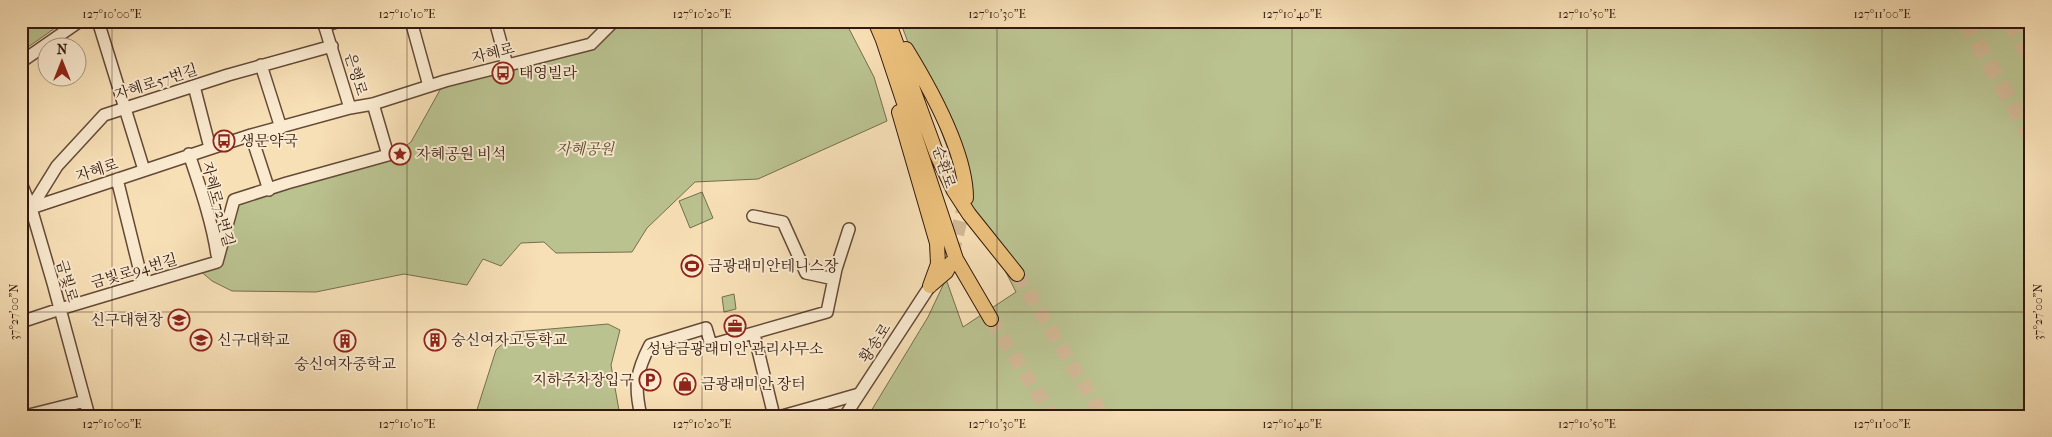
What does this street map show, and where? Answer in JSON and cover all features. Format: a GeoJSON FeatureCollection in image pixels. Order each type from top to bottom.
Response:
{"type":"FeatureCollection","features":[{"type":"Feature","properties":{"kind":"main road","name":"순환로"},"geometry":{"type":"LineString","coordinates":[[875,21],[956,258],[991,319]]}},
{"type":"Feature","properties":{"kind":"main road","name":"순환로"},"geometry":{"type":"LineString","coordinates":[[888,21],[937,155],[950,184],[969,214],[1017,274]]}},
{"type":"Feature","properties":{"kind":"main road"},"geometry":{"type":"LineString","coordinates":[[888,21],[931,92],[954,143],[966,185],[966,198]]}},
{"type":"Feature","properties":{"kind":"main road"},"geometry":{"type":"LineString","coordinates":[[883,40],[895,98],[937,243],[938,264],[930,286]]}},
{"type":"Feature","properties":{"kind":"main road"},"geometry":{"type":"LineString","coordinates":[[930,286],[946,272],[951,263]]}},
{"type":"Feature","properties":{"kind":"street"},"geometry":{"type":"LineString","coordinates":[[21,62],[80,21]]}},
{"type":"Feature","properties":{"kind":"street"},"geometry":{"type":"LineString","coordinates":[[98,21],[144,170]]}},
{"type":"Feature","properties":{"kind":"street"},"geometry":{"type":"LineString","coordinates":[[323,24],[339,21]]}},
{"type":"Feature","properties":{"kind":"street"},"geometry":{"type":"LineString","coordinates":[[411,21],[429,86]]}},
{"type":"Feature","properties":{"kind":"street"},"geometry":{"type":"LineString","coordinates":[[495,21],[507,65]]}},
{"type":"Feature","properties":{"kind":"street","name":"자혜로"},"geometry":{"type":"LineString","coordinates":[[26,208],[251,135],[350,108],[373,104],[429,86],[591,44],[614,21]]}},
{"type":"Feature","properties":{"kind":"street","name":"은행로"},"geometry":{"type":"LineString","coordinates":[[323,24],[332,46],[350,108]]}},
{"type":"Feature","properties":{"kind":"street","name":"자혜로57번길"},"geometry":{"type":"LineString","coordinates":[[26,208],[57,166],[104,115],[261,65],[332,46]]}},
{"type":"Feature","properties":{"kind":"street"},"geometry":{"type":"LineString","coordinates":[[261,65],[281,128]]}},
{"type":"Feature","properties":{"kind":"street"},"geometry":{"type":"LineString","coordinates":[[194,86],[210,148]]}},
{"type":"Feature","properties":{"kind":"street"},"geometry":{"type":"LineString","coordinates":[[217,262],[234,200],[303,178],[388,155],[373,104]]}},
{"type":"Feature","properties":{"kind":"street"},"geometry":{"type":"LineString","coordinates":[[251,135],[269,190]]}},
{"type":"Feature","properties":{"kind":"street","name":"자혜로72번길"},"geometry":{"type":"LineString","coordinates":[[189,154],[214,239],[217,262]]}},
{"type":"Feature","properties":{"kind":"street"},"geometry":{"type":"LineString","coordinates":[[117,179],[143,284]]}},
{"type":"Feature","properties":{"kind":"street","name":"금빛로"},"geometry":{"type":"LineString","coordinates":[[21,184],[26,208],[60,309],[89,416]]}},
{"type":"Feature","properties":{"kind":"street"},"geometry":{"type":"LineString","coordinates":[[753,216],[783,222],[806,273],[834,279]]}},
{"type":"Feature","properties":{"kind":"street"},"geometry":{"type":"LineString","coordinates":[[641,416],[636,394],[637,380],[642,360],[650,345],[706,328],[711,345],[827,312],[834,279],[849,229]]}},
{"type":"Feature","properties":{"kind":"street","name":"금빛로94번길"},"geometry":{"type":"LineString","coordinates":[[21,322],[217,262]]}},
{"type":"Feature","properties":{"kind":"street","name":"황송로"},"geometry":{"type":"LineString","coordinates":[[845,416],[930,286]]}},
{"type":"Feature","properties":{"kind":"street"},"geometry":{"type":"LineString","coordinates":[[754,334],[774,416]]}},
{"type":"Feature","properties":{"kind":"street"},"geometry":{"type":"LineString","coordinates":[[782,416],[859,394]]}},
{"type":"Feature","properties":{"kind":"street"},"geometry":{"type":"LineString","coordinates":[[25,416],[85,401]]}},
{"type":"Feature","properties":{"kind":"street"},"geometry":{"type":"LineString","coordinates":[[814,407],[822,416]]}},
{"type":"Feature","properties":{"kind":"green space"},"geometry":{"type":"Polygon","coordinates":[[[21,21],[65,21],[41,38],[38,38],[38,40],[21,52],[21,21]]]}},
{"type":"Feature","properties":{"kind":"green space","name":"자혜공원"},"geometry":{"type":"Polygon","coordinates":[[[614,21],[845,21],[874,77],[887,121],[758,179],[695,182],[647,228],[632,252],[556,253],[544,242],[521,243],[501,266],[483,259],[467,285],[404,274],[316,292],[232,291],[212,281],[198,269],[218,264],[234,200],[396,153],[411,142],[445,81],[591,44],[614,21]]]}},
{"type":"Feature","properties":{"kind":"green space"},"geometry":{"type":"Polygon","coordinates":[[[900,21],[2031,21],[2031,416],[868,416],[928,317],[946,279],[963,327],[1016,292],[961,184],[900,21]]]}},
{"type":"Feature","properties":{"kind":"green space"},"geometry":{"type":"Polygon","coordinates":[[[702,192],[713,218],[690,228],[679,201],[702,192]]]}},
{"type":"Feature","properties":{"kind":"green space","name":"금광래미안테니스장"},"geometry":{"type":"Polygon","coordinates":[[[692,254],[700,274],[691,277],[685,257],[692,254]]]}},
{"type":"Feature","properties":{"kind":"green space"},"geometry":{"type":"Polygon","coordinates":[[[734,294],[736,309],[724,312],[722,297],[734,294]]]}},
{"type":"Feature","properties":{"kind":"green space"},"geometry":{"type":"Polygon","coordinates":[[[608,324],[620,330],[611,365],[620,416],[475,416],[496,350],[515,332],[608,324]]]}},
{"type":"Feature","properties":{"kind":"tunnel"},"geometry":{"type":"LineString","coordinates":[[1965,21],[2031,137]]}},
{"type":"Feature","properties":{"kind":"tunnel"},"geometry":{"type":"LineString","coordinates":[[2009,21],[2031,59]]}},
{"type":"Feature","properties":{"kind":"tunnel"},"geometry":{"type":"LineString","coordinates":[[952,255],[966,198]]}},
{"type":"Feature","properties":{"kind":"tunnel"},"geometry":{"type":"LineString","coordinates":[[1017,274],[1103,416]]}},
{"type":"Feature","properties":{"kind":"tunnel"},"geometry":{"type":"LineString","coordinates":[[991,319],[1052,416]]}},
{"type":"Feature","properties":{"kind":"place","name":"태영빌라"},"geometry":{"type":"Point","coordinates":[503,73]}},
{"type":"Feature","properties":{"kind":"place","name":"생문약국"},"geometry":{"type":"Point","coordinates":[224,141]}},
{"type":"Feature","properties":{"kind":"place","name":"자혜공원 비석"},"geometry":{"type":"Point","coordinates":[400,154]}},
{"type":"Feature","properties":{"kind":"place","name":"금광래미안테니스장"},"geometry":{"type":"Point","coordinates":[692,266]}},
{"type":"Feature","properties":{"kind":"place","name":"신구대현장"},"geometry":{"type":"Point","coordinates":[179,320]}},
{"type":"Feature","properties":{"kind":"place","name":"성남금광래미안 관리사무소"},"geometry":{"type":"Point","coordinates":[735,326]}},
{"type":"Feature","properties":{"kind":"place","name":"신구대학교"},"geometry":{"type":"Point","coordinates":[201,340]}},
{"type":"Feature","properties":{"kind":"place","name":"숭신여자고등학교"},"geometry":{"type":"Point","coordinates":[435,340]}},
{"type":"Feature","properties":{"kind":"place","name":"숭신여자중학교"},"geometry":{"type":"Point","coordinates":[345,341]}},
{"type":"Feature","properties":{"kind":"place","name":"지하주차장입구"},"geometry":{"type":"Point","coordinates":[650,380]}},
{"type":"Feature","properties":{"kind":"place","name":"금광래미안 장터"},"geometry":{"type":"Point","coordinates":[685,384]}}]}
